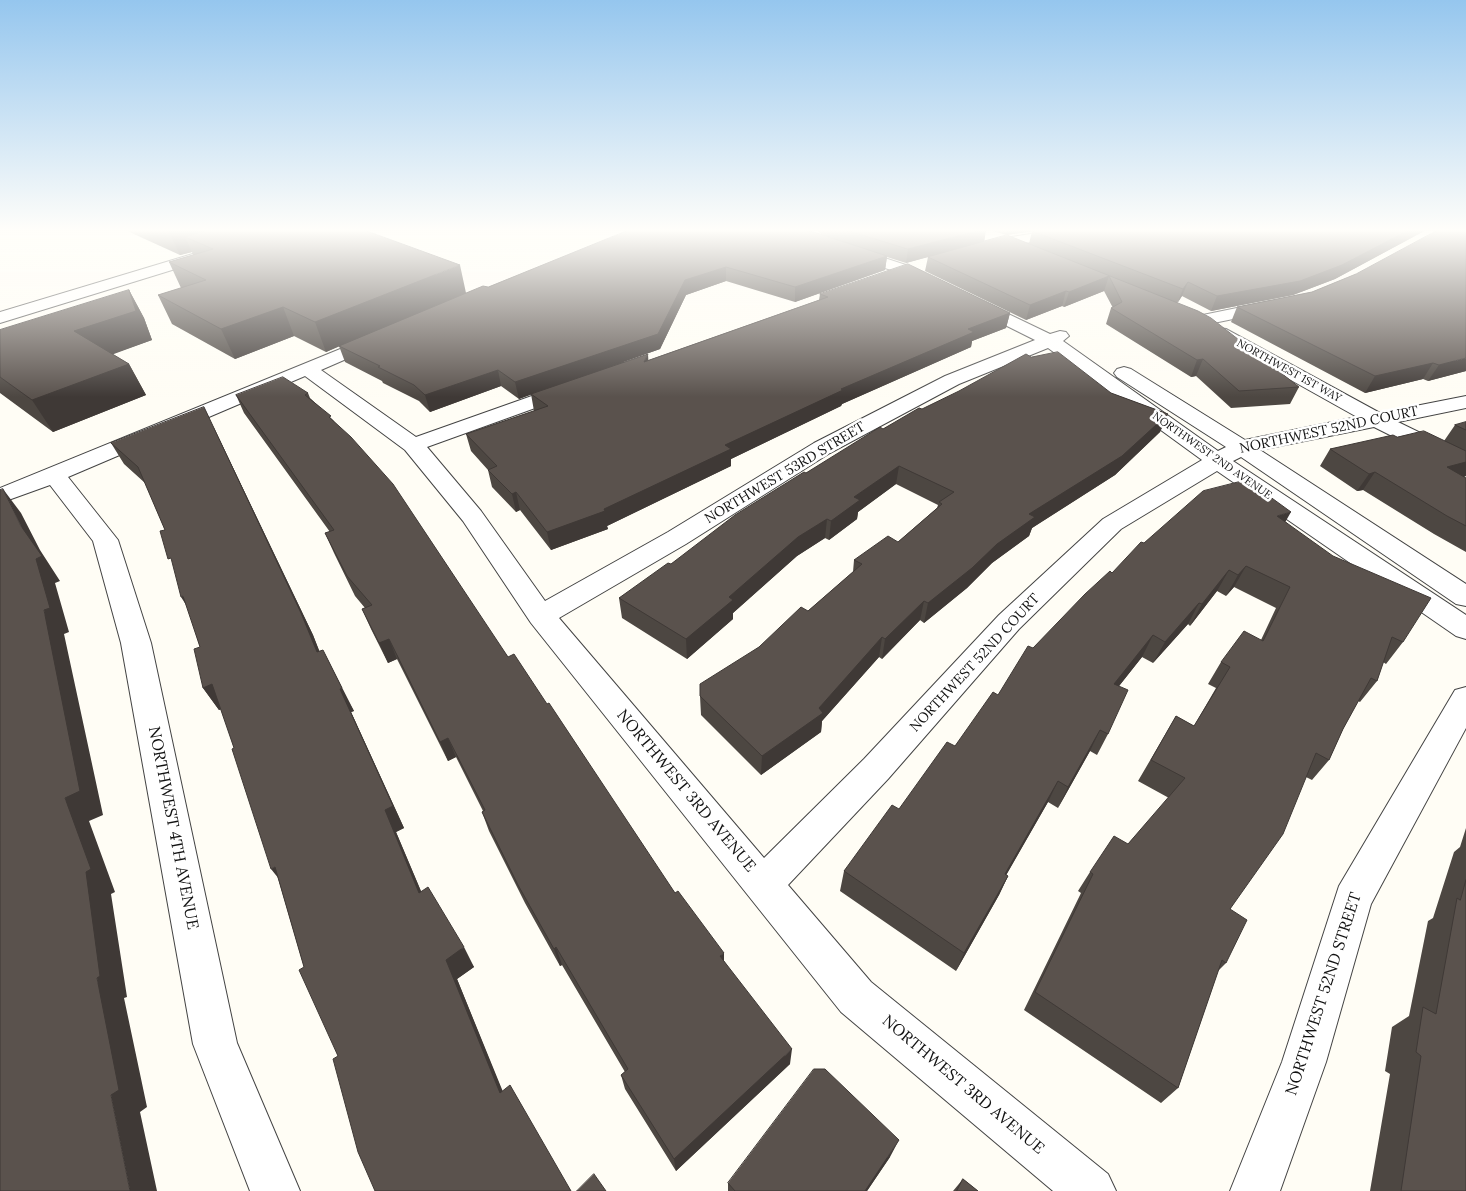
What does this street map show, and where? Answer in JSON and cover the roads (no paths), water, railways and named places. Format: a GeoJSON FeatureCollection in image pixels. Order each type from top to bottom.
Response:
{"type":"FeatureCollection","features":[{"type":"Feature","properties":{"kind":"street"},"geometry":{"type":"LineString","coordinates":[[0,318],[106,286]]}},
{"type":"Feature","properties":{"kind":"street","name":"NORTHWEST 2ND AVENUE"},"geometry":{"type":"LineString","coordinates":[[954,286],[1057,337],[1241,446],[1466,597]]}},
{"type":"Feature","properties":{"kind":"street"},"geometry":{"type":"LineString","coordinates":[[1199,321],[1289,302]]}},
{"type":"Feature","properties":{"kind":"street","name":"NORTHWEST 1ST WAY"},"geometry":{"type":"LineString","coordinates":[[1180,314],[1199,321],[1376,418],[1466,464]]}},
{"type":"Feature","properties":{"kind":"street"},"geometry":{"type":"LineString","coordinates":[[0,496],[397,330]]}},
{"type":"Feature","properties":{"kind":"street","name":"NORTHWEST 2ND AVENUE"},"geometry":{"type":"LineString","coordinates":[[1057,337],[1218,460],[1466,629]]}},
{"type":"Feature","properties":{"kind":"street","name":"NORTHWEST 53RD STREET"},"geometry":{"type":"LineString","coordinates":[[540,616],[677,538],[822,448],[952,380],[1057,337]]}},
{"type":"Feature","properties":{"kind":"street","name":"NORTHWEST 3RD AVENUE"},"geometry":{"type":"LineString","coordinates":[[307,369],[413,445],[472,516],[540,616],[856,997],[1091,1191]]}},
{"type":"Feature","properties":{"kind":"street"},"geometry":{"type":"LineString","coordinates":[[413,445],[580,386]]}},
{"type":"Feature","properties":{"kind":"street","name":"NORTHWEST 52ND COURT"},"geometry":{"type":"LineString","coordinates":[[764,884],[876,769],[1009,622],[1112,524],[1241,446],[1376,418],[1466,402]]}},
{"type":"Feature","properties":{"kind":"street","name":"NORTHWEST 4TH AVENUE"},"geometry":{"type":"LineString","coordinates":[[54,475],[105,540],[136,643],[215,1044],[275,1191]]}},
{"type":"Feature","properties":{"kind":"street","name":"NORTHWEST 52ND STREET"},"geometry":{"type":"LineString","coordinates":[[1255,1191],[1304,1062],[1353,899],[1466,699]]}}]}
